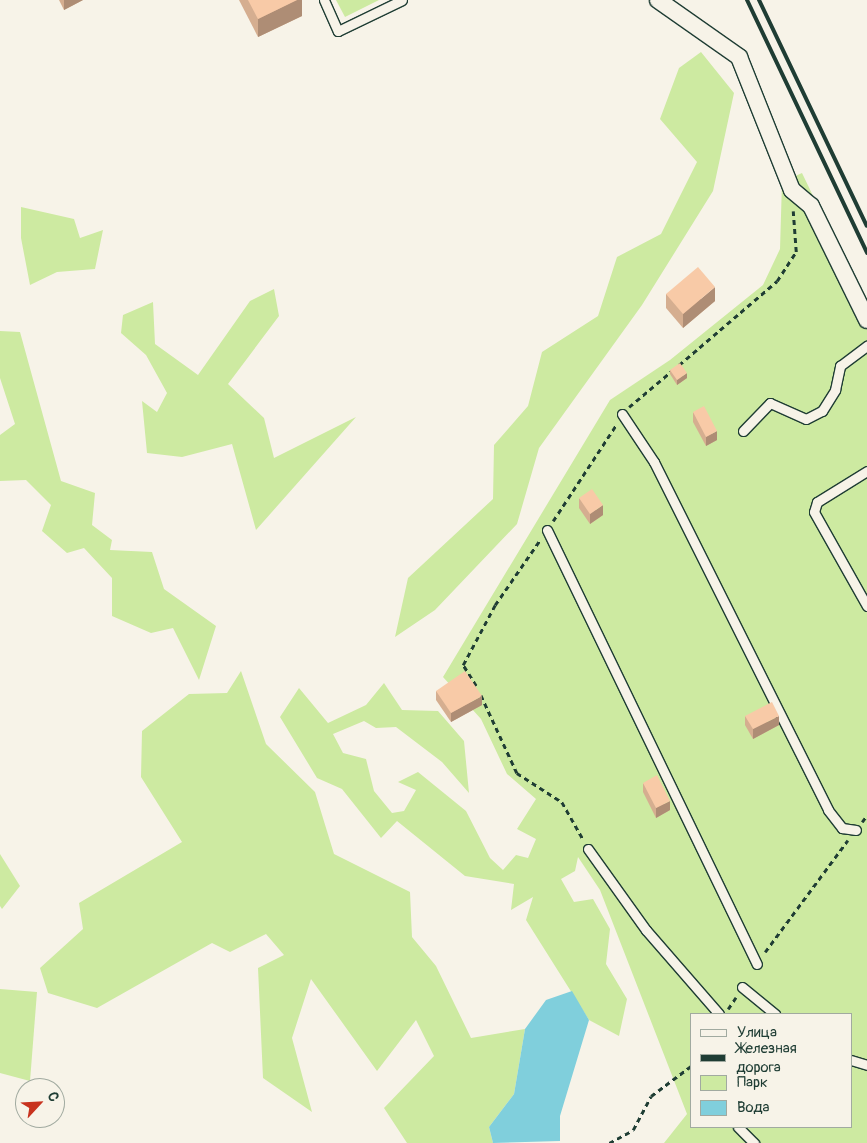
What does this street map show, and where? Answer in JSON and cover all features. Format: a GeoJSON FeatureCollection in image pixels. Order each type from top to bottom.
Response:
{"type":"FeatureCollection","features":[{"type":"Feature","properties":{"kind":"street"},"geometry":{"type":"LineString","coordinates":[[658,0],[739,57],[792,190],[811,206],[867,320]]}},
{"type":"Feature","properties":{"kind":"lane"},"geometry":{"type":"LineString","coordinates":[[324,0],[338,31],[402,0]]}},
{"type":"Feature","properties":{"kind":"lane"},"geometry":{"type":"LineString","coordinates":[[743,430],[770,403],[806,419],[822,411],[835,390],[840,366],[867,346]]}},
{"type":"Feature","properties":{"kind":"lane"},"geometry":{"type":"LineString","coordinates":[[622,414],[654,462],[828,810],[842,828],[856,830]]}},
{"type":"Feature","properties":{"kind":"lane"},"geometry":{"type":"LineString","coordinates":[[867,471],[817,502],[814,512],[867,606]]}},
{"type":"Feature","properties":{"kind":"lane"},"geometry":{"type":"LineString","coordinates":[[547,530],[757,964]]}},
{"type":"Feature","properties":{"kind":"lane"},"geometry":{"type":"LineString","coordinates":[[588,849],[646,930],[718,1013]]}},
{"type":"Feature","properties":{"kind":"lane"},"geometry":{"type":"LineString","coordinates":[[742,987],[774,1013]]}},
{"type":"Feature","properties":{"kind":"lane"},"geometry":{"type":"LineString","coordinates":[[852,1060],[867,1065]]}},
{"type":"Feature","properties":{"kind":"lane"},"geometry":{"type":"LineString","coordinates":[[739,1128],[754,1143]]}},
{"type":"Feature","properties":{"kind":"path"},"geometry":{"type":"LineString","coordinates":[[588,849],[562,802],[517,773],[494,717],[463,665],[495,605],[547,530],[622,414],[776,281],[796,252],[792,190]]}},
{"type":"Feature","properties":{"kind":"path"},"geometry":{"type":"LineString","coordinates":[[757,964],[867,815]]}},
{"type":"Feature","properties":{"kind":"path"},"geometry":{"type":"LineString","coordinates":[[725,1013],[742,987]]}},
{"type":"Feature","properties":{"kind":"path"},"geometry":{"type":"LineString","coordinates":[[608,1143],[633,1130],[651,1096],[690,1067]]}},
{"type":"Feature","properties":{"kind":"green space"},"geometry":{"type":"Polygon","coordinates":[[[336,0],[379,0],[345,17],[336,0]]]}},
{"type":"Feature","properties":{"kind":"green space"},"geometry":{"type":"Polygon","coordinates":[[[701,52],[734,93],[713,191],[642,305],[539,448],[517,524],[435,610],[395,637],[408,578],[493,499],[494,445],[528,406],[542,352],[598,316],[617,257],[661,234],[697,162],[660,119],[679,68],[701,52]]]}},
{"type":"Feature","properties":{"kind":"green space"},"geometry":{"type":"Polygon","coordinates":[[[802,173],[867,308],[867,1143],[664,1143],[687,1114],[600,890],[578,857],[575,871],[561,879],[574,902],[593,899],[610,929],[606,964],[627,999],[619,1036],[589,1020],[526,920],[533,897],[511,910],[514,884],[465,876],[397,821],[381,838],[342,789],[317,778],[280,717],[299,688],[328,723],[366,705],[384,683],[402,710],[438,711],[464,741],[469,793],[442,762],[396,727],[376,728],[364,721],[333,734],[343,753],[366,759],[374,791],[392,813],[404,811],[416,790],[398,782],[418,772],[466,811],[490,858],[503,870],[516,855],[528,858],[536,839],[517,829],[536,799],[507,774],[481,719],[443,677],[610,400],[670,360],[763,285],[780,249],[782,182],[802,173]]]}},
{"type":"Feature","properties":{"kind":"green space"},"geometry":{"type":"Polygon","coordinates":[[[21,207],[74,219],[80,238],[103,230],[95,269],[57,272],[30,285],[21,238],[21,207]]]}},
{"type":"Feature","properties":{"kind":"green space"},"geometry":{"type":"Polygon","coordinates":[[[274,289],[279,316],[228,384],[264,418],[274,458],[356,417],[256,530],[232,444],[182,457],[147,453],[142,401],[157,412],[167,393],[146,355],[121,333],[123,315],[153,302],[155,344],[198,375],[250,301],[274,289]]]}},
{"type":"Feature","properties":{"kind":"green space"},"geometry":{"type":"Polygon","coordinates":[[[0,331],[20,332],[61,481],[95,493],[92,525],[112,540],[110,550],[152,552],[164,589],[216,626],[199,680],[173,628],[151,633],[112,616],[112,578],[84,548],[67,553],[42,531],[51,505],[26,480],[0,481],[0,435],[15,424],[0,378],[0,331]]]}},
{"type":"Feature","properties":{"kind":"green space"},"geometry":{"type":"Polygon","coordinates":[[[241,671],[266,744],[315,792],[334,854],[410,892],[412,937],[436,966],[471,1038],[525,1029],[514,1094],[489,1127],[493,1143],[407,1143],[384,1108],[434,1056],[416,1020],[377,1071],[311,979],[292,1038],[312,1112],[263,1078],[258,968],[284,955],[266,934],[230,952],[212,943],[97,1008],[48,993],[40,968],[83,929],[79,903],[182,842],[141,777],[142,731],[189,694],[227,693],[241,671]]]}},
{"type":"Feature","properties":{"kind":"green space"},"geometry":{"type":"Polygon","coordinates":[[[0,854],[20,886],[2,909],[0,906],[0,854]]]}},
{"type":"Feature","properties":{"kind":"green space"},"geometry":{"type":"Polygon","coordinates":[[[0,989],[37,992],[30,1078],[19,1078],[0,1073],[0,989]]]}},
{"type":"Feature","properties":{"kind":"water"},"geometry":{"type":"Polygon","coordinates":[[[572,991],[589,1020],[560,1116],[560,1141],[493,1143],[489,1127],[514,1094],[525,1029],[546,1000],[572,991]]]}},
{"type":"Feature","properties":{"kind":"building"},"geometry":{"type":"Polygon","coordinates":[[[248,0],[297,0],[258,19],[248,0]]]}},
{"type":"Feature","properties":{"kind":"building"},"geometry":{"type":"Polygon","coordinates":[[[698,267],[715,287],[683,314],[666,294],[698,267]]]}},
{"type":"Feature","properties":{"kind":"building"},"geometry":{"type":"Polygon","coordinates":[[[680,363],[687,373],[677,380],[670,370],[680,363]]]}},
{"type":"Feature","properties":{"kind":"building"},"geometry":{"type":"Polygon","coordinates":[[[704,406],[717,431],[706,437],[693,412],[704,406]]]}},
{"type":"Feature","properties":{"kind":"building"},"geometry":{"type":"Polygon","coordinates":[[[592,489],[603,505],[590,514],[579,498],[592,489]]]}},
{"type":"Feature","properties":{"kind":"building"},"geometry":{"type":"Polygon","coordinates":[[[465,671],[482,696],[451,713],[436,691],[465,671]]]}},
{"type":"Feature","properties":{"kind":"building"},"geometry":{"type":"Polygon","coordinates":[[[772,702],[779,716],[753,729],[745,716],[772,702]]]}},
{"type":"Feature","properties":{"kind":"building"},"geometry":{"type":"Polygon","coordinates":[[[657,775],[670,801],[656,808],[643,783],[657,775]]]}},
{"type":"Feature","properties":{"kind":"railway"},"geometry":{"type":"LineString","coordinates":[[747,0],[867,253]]}},
{"type":"Feature","properties":{"kind":"railway"},"geometry":{"type":"LineString","coordinates":[[759,0],[867,226]]}}]}
